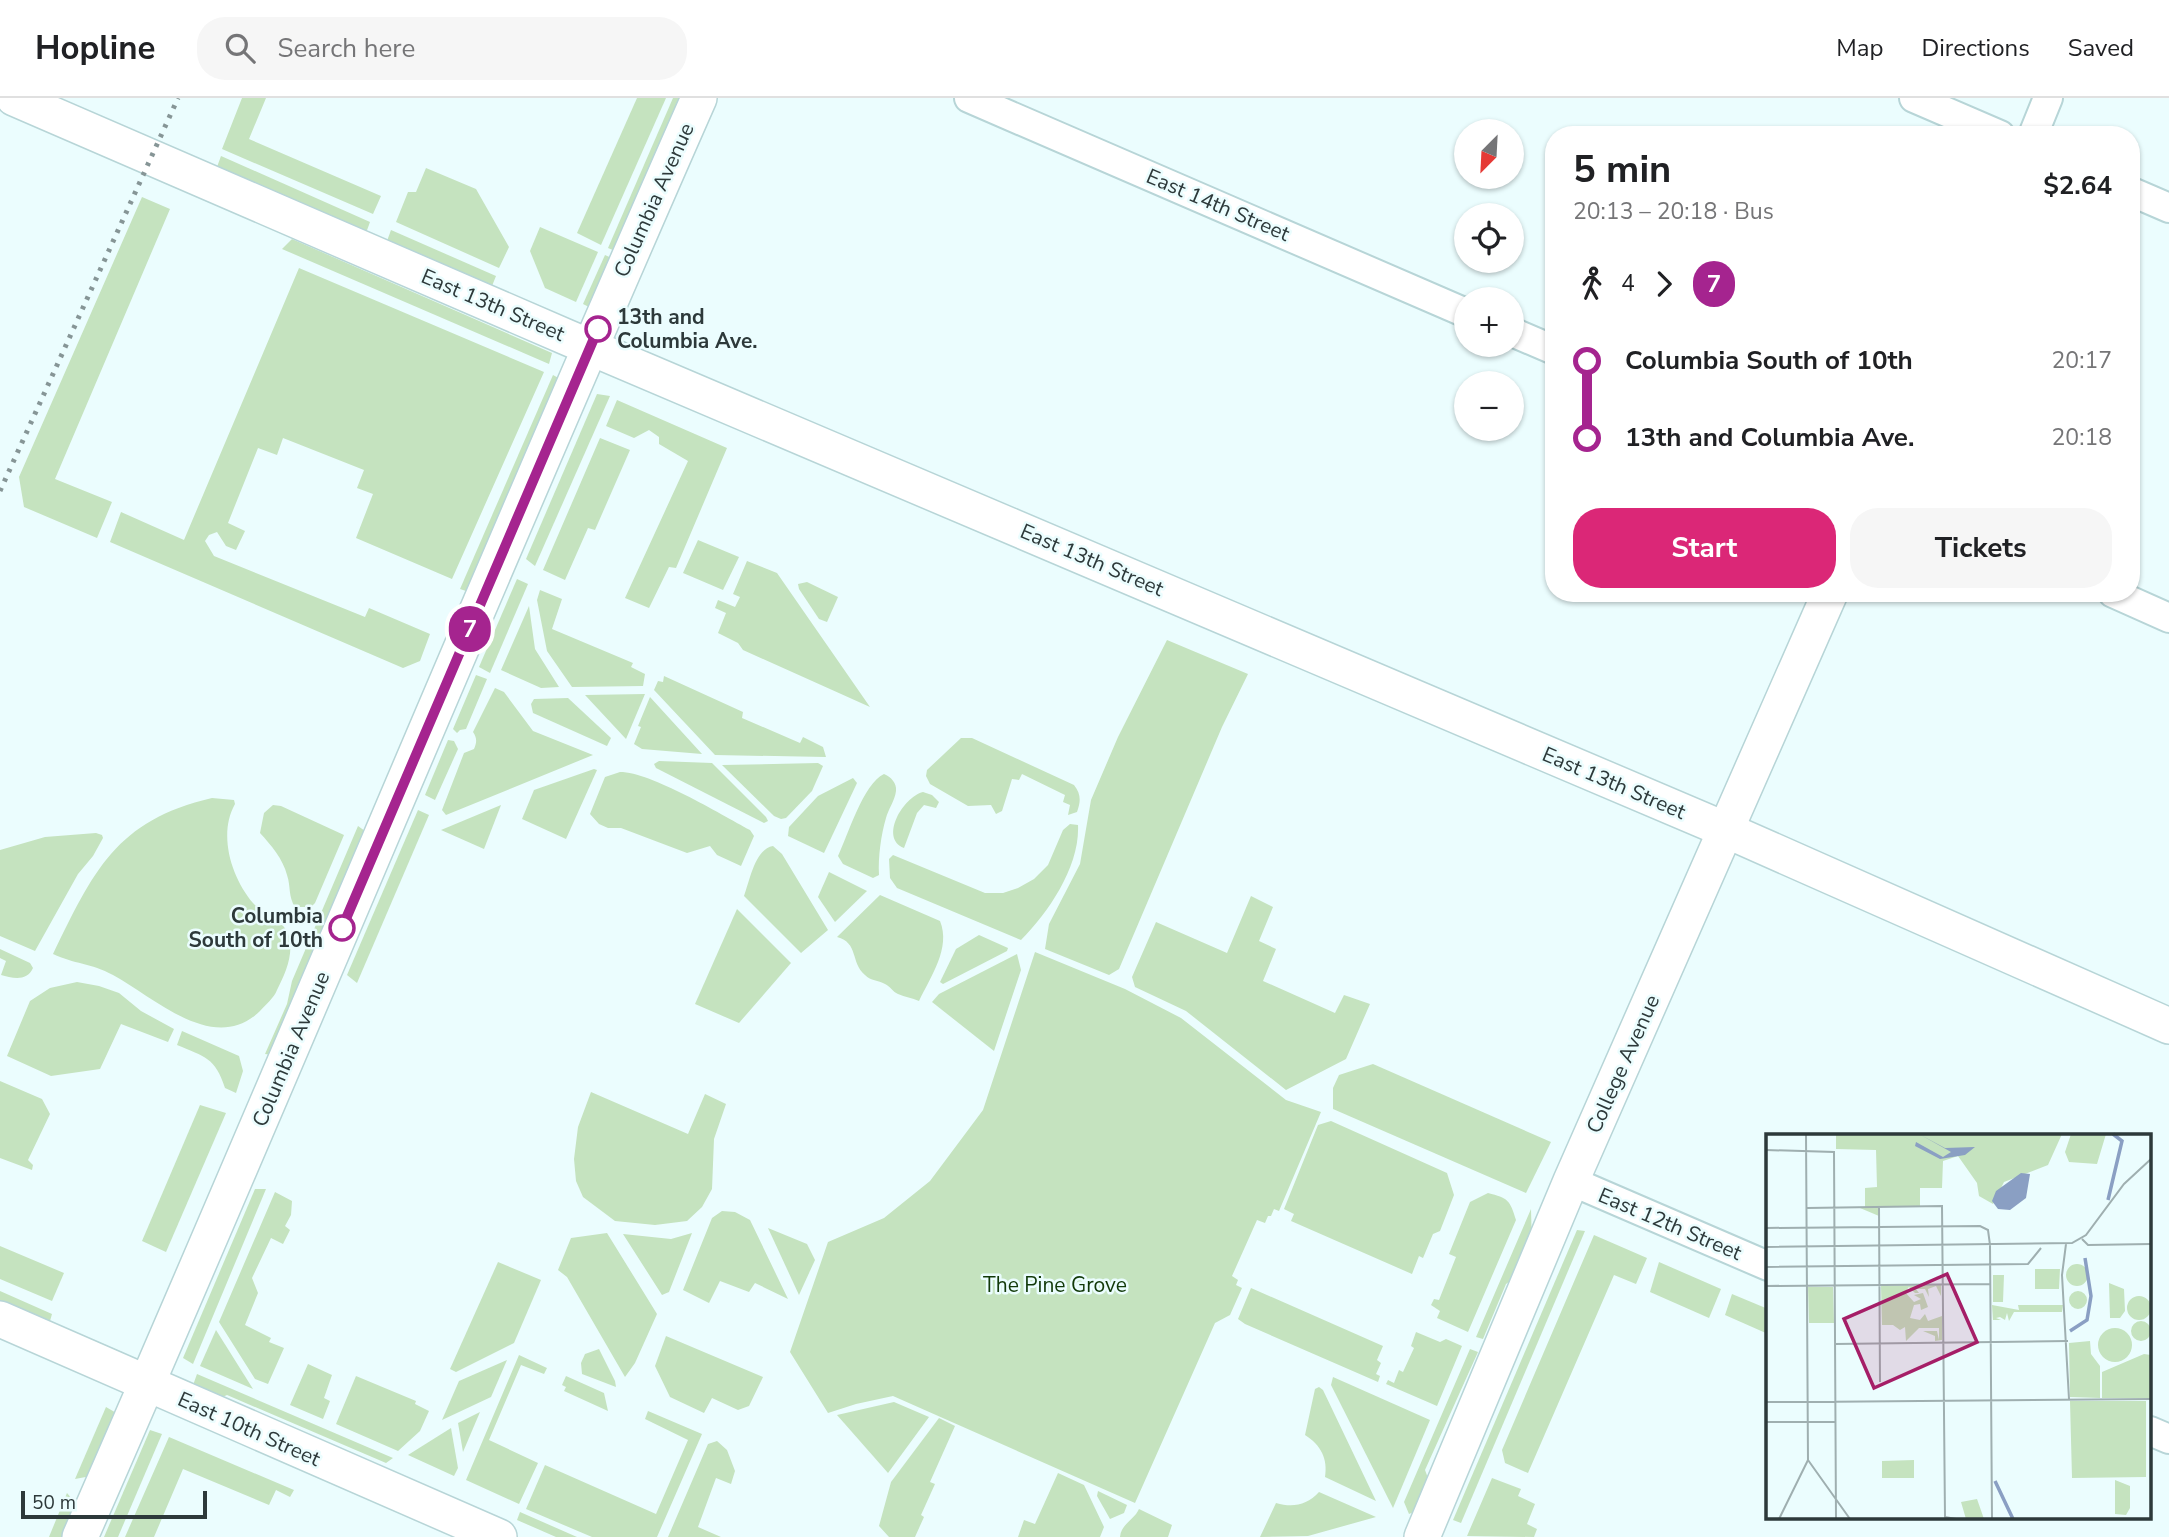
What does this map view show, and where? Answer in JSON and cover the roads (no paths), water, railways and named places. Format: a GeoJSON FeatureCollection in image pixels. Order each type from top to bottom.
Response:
{"type":"FeatureCollection","features":[{"type":"Feature","properties":{"kind":"street","name":"East 13th Street"},"geometry":{"type":"LineString","coordinates":[[14,98],[589,347],[1726,830],[2169,1026]]}},
{"type":"Feature","properties":{"kind":"street","name":"Columbia Avenue"},"geometry":{"type":"LineString","coordinates":[[80,1537],[589,347],[699,98]]}},
{"type":"Feature","properties":{"kind":"street","name":"East 14th Street"},"geometry":{"type":"LineString","coordinates":[[969,98],[1454,308]]}},
{"type":"Feature","properties":{"kind":"street"},"geometry":{"type":"LineString","coordinates":[[1914,98],[1979,126]]}},
{"type":"Feature","properties":{"kind":"street"},"geometry":{"type":"LineString","coordinates":[[2037,126],[2048,98]]}},
{"type":"Feature","properties":{"kind":"street"},"geometry":{"type":"LineString","coordinates":[[2140,195],[2169,208]]}},
{"type":"Feature","properties":{"kind":"street"},"geometry":{"type":"LineString","coordinates":[[1524,337],[1545,346]]}},
{"type":"Feature","properties":{"kind":"street","name":"College Avenue"},"geometry":{"type":"LineString","coordinates":[[1423,1537],[1571,1181],[1826,602]]}},
{"type":"Feature","properties":{"kind":"street"},"geometry":{"type":"LineString","coordinates":[[2133,602],[2169,618]]}},
{"type":"Feature","properties":{"kind":"street","name":"East 12th Street"},"geometry":{"type":"LineString","coordinates":[[1571,1181],[1766,1265]]}},
{"type":"Feature","properties":{"kind":"street","name":"East 10th Street"},"geometry":{"type":"LineString","coordinates":[[0,1319],[499,1537]]}},
{"type":"Feature","properties":{"kind":"street"},"geometry":{"type":"LineString","coordinates":[[2152,1432],[2169,1439]]}},
{"type":"Feature","properties":{"kind":"railway"},"geometry":{"type":"LineString","coordinates":[[0,491],[178,98]]}},
{"type":"Feature","properties":{"kind":"place","name":"13th and Columbia Ave."},"geometry":{"type":"Point","coordinates":[598,329]}},
{"type":"Feature","properties":{"kind":"place","name":"Columbia South of 10th"},"geometry":{"type":"Point","coordinates":[342,928]}},
{"type":"Feature","properties":{"kind":"park label","name":"The Pine Grove"},"geometry":{"type":"Point","coordinates":[1055,1285]}}]}
